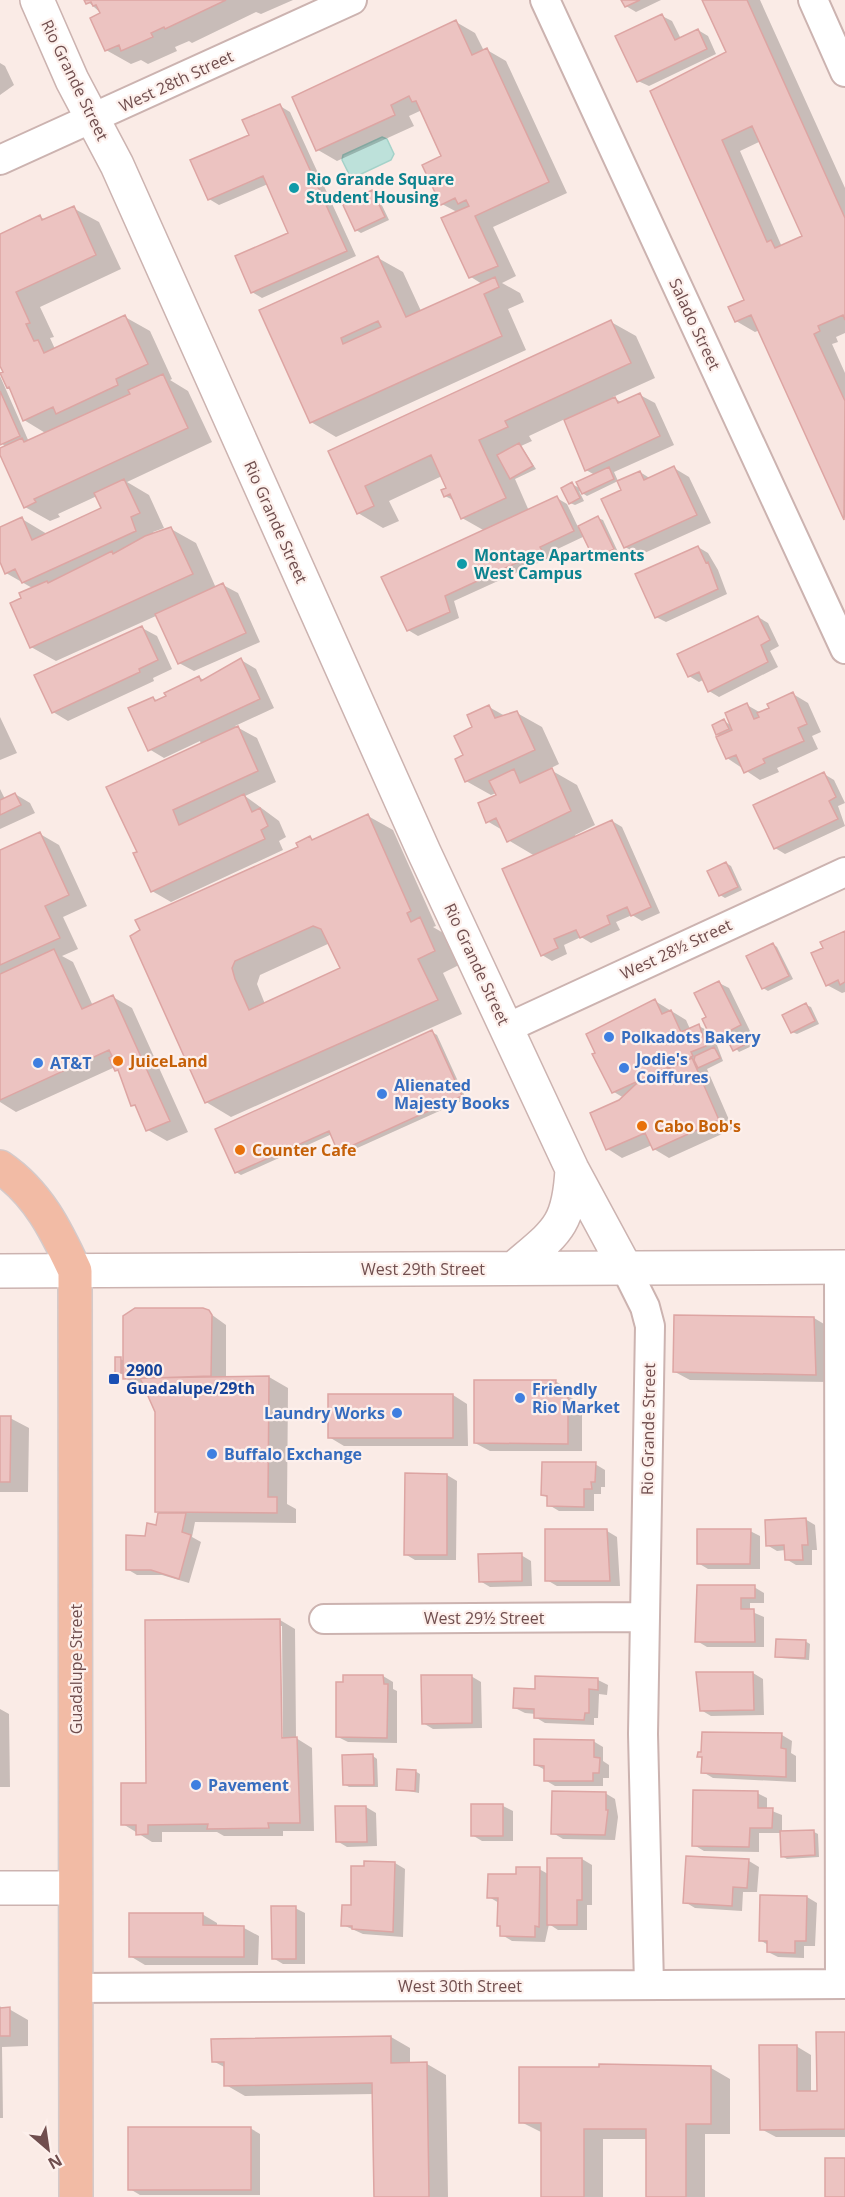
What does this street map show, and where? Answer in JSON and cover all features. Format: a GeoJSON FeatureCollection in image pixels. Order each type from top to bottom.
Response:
{"type":"FeatureCollection","features":[{"type":"Feature","properties":{"kind":"main road","name":"Guadalupe Street"},"geometry":{"type":"LineString","coordinates":[[0,1167],[14,1176],[39,1203],[56,1229],[75,1270],[76,2197]]}},
{"type":"Feature","properties":{"kind":"street","name":"Rio Grande Street"},"geometry":{"type":"LineString","coordinates":[[37,0],[117,165],[410,821],[572,1168],[645,1307],[650,1326],[644,1617],[649,1985]]}},
{"type":"Feature","properties":{"kind":"street","name":"West 28th Street"},"geometry":{"type":"LineString","coordinates":[[0,160],[352,0]]}},
{"type":"Feature","properties":{"kind":"street","name":"Salado Street"},"geometry":{"type":"LineString","coordinates":[[545,0],[845,649]]}},
{"type":"Feature","properties":{"kind":"street"},"geometry":{"type":"LineString","coordinates":[[813,0],[845,72]]}},
{"type":"Feature","properties":{"kind":"street","name":"West 28½ Street"},"geometry":{"type":"LineString","coordinates":[[507,1028],[845,872]]}},
{"type":"Feature","properties":{"kind":"street"},"geometry":{"type":"LineString","coordinates":[[514,1268],[549,1238],[564,1219],[571,1199],[572,1168]]}},
{"type":"Feature","properties":{"kind":"street"},"geometry":{"type":"LineString","coordinates":[[842,1267],[842,1984]]}},
{"type":"Feature","properties":{"kind":"street","name":"West 29th Street"},"geometry":{"type":"LineString","coordinates":[[0,1271],[842,1267]]}},
{"type":"Feature","properties":{"kind":"street","name":"West 29½ Street"},"geometry":{"type":"LineString","coordinates":[[324,1619],[644,1617]]}},
{"type":"Feature","properties":{"kind":"street"},"geometry":{"type":"LineString","coordinates":[[0,1888],[75,1888]]}},
{"type":"Feature","properties":{"kind":"street","name":"West 30th Street"},"geometry":{"type":"LineString","coordinates":[[75,1988],[842,1984]]}},
{"type":"Feature","properties":{"kind":"water"},"geometry":{"type":"Polygon","coordinates":[[[382,137],[387,139],[394,154],[391,160],[355,177],[350,176],[342,160],[343,155],[382,137]]]}},
{"type":"Feature","properties":{"kind":"building"},"geometry":{"type":"Polygon","coordinates":[[[84,0],[226,0],[165,29],[164,27],[151,33],[153,37],[121,51],[119,45],[105,51],[90,18],[100,13],[96,5],[93,6],[91,2],[86,4],[84,0]]]}},
{"type":"Feature","properties":{"kind":"building"},"geometry":{"type":"Polygon","coordinates":[[[621,0],[640,0],[625,7],[621,0]]]}},
{"type":"Feature","properties":{"kind":"building"},"geometry":{"type":"Polygon","coordinates":[[[702,0],[747,0],[845,218],[845,320],[843,315],[818,326],[820,331],[814,334],[845,401],[844,520],[751,315],[735,322],[728,307],[744,300],[650,91],[726,52],[702,0]],[[752,126],[722,140],[767,242],[771,240],[775,248],[802,236],[752,126]]]}},
{"type":"Feature","properties":{"kind":"building"},"geometry":{"type":"Polygon","coordinates":[[[662,14],[675,40],[698,29],[707,49],[637,82],[615,36],[662,14]]]}},
{"type":"Feature","properties":{"kind":"building"},"geometry":{"type":"Polygon","coordinates":[[[456,20],[472,55],[487,48],[549,182],[475,216],[498,266],[469,278],[441,218],[469,206],[466,200],[458,204],[455,198],[441,205],[422,165],[441,156],[416,101],[412,102],[409,96],[391,105],[395,115],[316,151],[292,97],[456,20]]]}},
{"type":"Feature","properties":{"kind":"building","name":"Rio Grande Square Student Housing"},"geometry":{"type":"Polygon","coordinates":[[[280,104],[347,251],[251,293],[235,256],[288,233],[263,176],[208,200],[190,160],[249,135],[242,120],[280,104]]]}},
{"type":"Feature","properties":{"kind":"building"},"geometry":{"type":"Polygon","coordinates":[[[372,190],[385,217],[355,231],[343,205],[372,190]]]}},
{"type":"Feature","properties":{"kind":"building"},"geometry":{"type":"Polygon","coordinates":[[[74,206],[96,255],[16,292],[30,323],[26,324],[34,341],[38,340],[44,353],[125,315],[148,364],[116,379],[118,385],[56,414],[53,407],[23,421],[9,387],[7,388],[0,373],[3,372],[0,366],[0,234],[40,215],[42,220],[74,206]]]}},
{"type":"Feature","properties":{"kind":"building"},"geometry":{"type":"Polygon","coordinates":[[[378,256],[406,317],[495,277],[499,287],[484,294],[502,336],[310,423],[259,310],[378,256]],[[378,321],[341,338],[343,344],[381,327],[378,321]]]}},
{"type":"Feature","properties":{"kind":"building"},"geometry":{"type":"Polygon","coordinates":[[[611,320],[631,363],[505,421],[508,427],[479,440],[506,498],[461,519],[450,494],[444,497],[441,490],[446,488],[431,455],[365,486],[374,506],[357,514],[328,451],[611,320]]]}},
{"type":"Feature","properties":{"kind":"building"},"geometry":{"type":"Polygon","coordinates":[[[163,374],[188,428],[34,499],[36,502],[24,508],[0,455],[0,448],[22,438],[24,442],[130,394],[128,390],[163,374]]]}},
{"type":"Feature","properties":{"kind":"building"},"geometry":{"type":"Polygon","coordinates":[[[0,391],[20,436],[0,445],[0,391]]]}},
{"type":"Feature","properties":{"kind":"building"},"geometry":{"type":"Polygon","coordinates":[[[640,393],[660,436],[585,471],[564,420],[615,397],[618,403],[640,393]]]}},
{"type":"Feature","properties":{"kind":"building"},"geometry":{"type":"Polygon","coordinates":[[[519,443],[533,466],[510,479],[497,455],[519,443]]]}},
{"type":"Feature","properties":{"kind":"building"},"geometry":{"type":"Polygon","coordinates":[[[674,466],[697,515],[624,548],[601,499],[621,490],[617,481],[640,471],[644,480],[674,466]]]}},
{"type":"Feature","properties":{"kind":"building"},"geometry":{"type":"Polygon","coordinates":[[[609,467],[614,479],[582,494],[576,482],[609,467]]]}},
{"type":"Feature","properties":{"kind":"building"},"geometry":{"type":"Polygon","coordinates":[[[124,479],[140,513],[131,517],[136,531],[22,583],[15,569],[5,574],[0,562],[0,527],[22,517],[32,540],[101,508],[94,493],[124,479]]]}},
{"type":"Feature","properties":{"kind":"building"},"geometry":{"type":"Polygon","coordinates":[[[572,482],[580,498],[569,504],[561,488],[572,482]]]}},
{"type":"Feature","properties":{"kind":"building","name":"Montage Apartments West Campus"},"geometry":{"type":"Polygon","coordinates":[[[557,496],[574,531],[540,547],[542,551],[445,596],[450,612],[407,631],[381,577],[557,496]]]}},
{"type":"Feature","properties":{"kind":"building"},"geometry":{"type":"Polygon","coordinates":[[[598,516],[614,549],[594,559],[578,526],[598,516]]]}},
{"type":"Feature","properties":{"kind":"building"},"geometry":{"type":"Polygon","coordinates":[[[171,527],[193,574],[30,648],[10,603],[21,598],[19,593],[47,581],[48,583],[112,551],[113,554],[145,536],[171,527]]]}},
{"type":"Feature","properties":{"kind":"building"},"geometry":{"type":"Polygon","coordinates":[[[698,546],[706,563],[708,562],[718,589],[655,618],[635,574],[698,546]]]}},
{"type":"Feature","properties":{"kind":"building"},"geometry":{"type":"Polygon","coordinates":[[[223,583],[246,633],[178,664],[155,614],[223,583]]]}},
{"type":"Feature","properties":{"kind":"building"},"geometry":{"type":"Polygon","coordinates":[[[758,616],[770,640],[761,645],[768,662],[708,692],[699,672],[688,677],[677,654],[758,616]]]}},
{"type":"Feature","properties":{"kind":"building"},"geometry":{"type":"Polygon","coordinates":[[[142,626],[158,660],[139,669],[140,672],[52,713],[34,675],[142,626]]]}},
{"type":"Feature","properties":{"kind":"building"},"geometry":{"type":"Polygon","coordinates":[[[241,658],[260,699],[148,751],[128,708],[153,697],[155,701],[166,696],[164,693],[199,676],[201,681],[241,658]]]}},
{"type":"Feature","properties":{"kind":"building"},"geometry":{"type":"Polygon","coordinates":[[[793,692],[807,724],[798,728],[804,741],[763,759],[765,763],[744,773],[736,755],[726,759],[716,737],[732,730],[725,713],[747,703],[754,719],[759,717],[757,713],[769,708],[767,704],[793,692]]]}},
{"type":"Feature","properties":{"kind":"building"},"geometry":{"type":"Polygon","coordinates":[[[489,705],[495,718],[517,711],[535,750],[465,782],[455,759],[463,755],[454,736],[472,727],[467,715],[489,705]]]}},
{"type":"Feature","properties":{"kind":"building"},"geometry":{"type":"Polygon","coordinates":[[[724,719],[729,729],[716,735],[712,725],[724,719]]]}},
{"type":"Feature","properties":{"kind":"building"},"geometry":{"type":"Polygon","coordinates":[[[238,726],[258,771],[173,810],[179,825],[244,794],[252,812],[260,808],[268,826],[261,830],[265,839],[151,892],[133,853],[137,852],[106,787],[238,726]]]}},
{"type":"Feature","properties":{"kind":"building"},"geometry":{"type":"Polygon","coordinates":[[[552,768],[571,811],[507,842],[496,818],[486,823],[478,803],[496,795],[489,781],[514,769],[520,783],[552,768]]]}},
{"type":"Feature","properties":{"kind":"building"},"geometry":{"type":"Polygon","coordinates":[[[824,772],[836,797],[829,801],[838,819],[774,849],[753,805],[824,772]]]}},
{"type":"Feature","properties":{"kind":"building"},"geometry":{"type":"Polygon","coordinates":[[[15,793],[21,805],[0,815],[0,800],[15,793]]]}},
{"type":"Feature","properties":{"kind":"building"},"geometry":{"type":"Polygon","coordinates":[[[368,814],[411,911],[407,913],[411,922],[420,917],[435,951],[418,959],[438,1000],[205,1103],[130,936],[140,930],[135,920],[298,847],[296,843],[310,836],[312,840],[368,814]],[[313,926],[235,961],[232,968],[235,979],[249,1010],[340,968],[321,929],[313,926]]]}},
{"type":"Feature","properties":{"kind":"building"},"geometry":{"type":"Polygon","coordinates":[[[612,820],[651,907],[631,916],[627,907],[607,916],[610,924],[580,938],[576,930],[554,939],[558,948],[541,956],[502,869],[612,820]]]}},
{"type":"Feature","properties":{"kind":"building"},"geometry":{"type":"Polygon","coordinates":[[[40,832],[69,895],[45,906],[60,938],[0,965],[0,850],[40,832]]]}},
{"type":"Feature","properties":{"kind":"building"},"geometry":{"type":"Polygon","coordinates":[[[726,862],[738,887],[719,896],[707,871],[726,862]]]}},
{"type":"Feature","properties":{"kind":"building"},"geometry":{"type":"Polygon","coordinates":[[[845,931],[845,982],[840,985],[838,980],[826,986],[811,953],[823,948],[820,942],[845,931]]]}},
{"type":"Feature","properties":{"kind":"building"},"geometry":{"type":"Polygon","coordinates":[[[773,943],[789,976],[762,989],[746,956],[773,943]]]}},
{"type":"Feature","properties":{"kind":"building"},"geometry":{"type":"Polygon","coordinates":[[[54,949],[82,1009],[113,995],[170,1121],[146,1131],[135,1105],[131,1106],[118,1070],[115,1071],[109,1058],[112,1056],[109,1050],[0,1100],[0,974],[54,949]]]}},
{"type":"Feature","properties":{"kind":"building"},"geometry":{"type":"Polygon","coordinates":[[[719,981],[741,1025],[712,1040],[702,1019],[706,1017],[694,993],[719,981]]]}},
{"type":"Feature","properties":{"kind":"building"},"geometry":{"type":"Polygon","coordinates":[[[655,999],[662,1014],[671,1010],[681,1032],[699,1024],[706,1046],[691,1052],[693,1056],[612,1093],[592,1054],[595,1053],[586,1034],[655,999]]]}},
{"type":"Feature","properties":{"kind":"building"},"geometry":{"type":"Polygon","coordinates":[[[806,1003],[815,1021],[791,1033],[782,1015],[806,1003]]]}},
{"type":"Feature","properties":{"kind":"building"},"geometry":{"type":"Polygon","coordinates":[[[432,1030],[462,1096],[338,1152],[329,1131],[235,1173],[215,1129],[432,1030]]]}},
{"type":"Feature","properties":{"kind":"building"},"geometry":{"type":"Polygon","coordinates":[[[744,1034],[748,1043],[733,1051],[728,1041],[744,1034]]]}},
{"type":"Feature","properties":{"kind":"building"},"geometry":{"type":"Polygon","coordinates":[[[714,1047],[720,1058],[698,1068],[694,1060],[695,1056],[714,1047]]]}},
{"type":"Feature","properties":{"kind":"building"},"geometry":{"type":"Polygon","coordinates":[[[692,1058],[719,1120],[653,1150],[645,1133],[606,1150],[590,1113],[619,1100],[636,1084],[692,1058]]]}},
{"type":"Feature","properties":{"kind":"building"},"geometry":{"type":"Polygon","coordinates":[[[135,1308],[203,1308],[209,1310],[212,1315],[211,1376],[123,1379],[123,1316],[135,1308]]]}},
{"type":"Feature","properties":{"kind":"building"},"geometry":{"type":"Polygon","coordinates":[[[674,1315],[814,1317],[816,1375],[673,1372],[674,1315]]]}},
{"type":"Feature","properties":{"kind":"building"},"geometry":{"type":"Polygon","coordinates":[[[115,1357],[121,1357],[121,1373],[115,1373],[115,1357]]]}},
{"type":"Feature","properties":{"kind":"building","name":"Buffalo Exchange"},"geometry":{"type":"Polygon","coordinates":[[[269,1376],[268,1497],[277,1497],[277,1513],[155,1512],[155,1412],[140,1378],[269,1376]]]}},
{"type":"Feature","properties":{"kind":"building"},"geometry":{"type":"Polygon","coordinates":[[[474,1380],[556,1380],[555,1394],[568,1394],[568,1444],[474,1443],[474,1380]]]}},
{"type":"Feature","properties":{"kind":"building"},"geometry":{"type":"Polygon","coordinates":[[[328,1394],[453,1394],[453,1438],[328,1438],[328,1394]]]}},
{"type":"Feature","properties":{"kind":"building"},"geometry":{"type":"Polygon","coordinates":[[[0,1416],[11,1416],[10,1482],[0,1482],[0,1416]]]}},
{"type":"Feature","properties":{"kind":"building"},"geometry":{"type":"Polygon","coordinates":[[[542,1462],[596,1462],[595,1482],[591,1482],[592,1489],[584,1489],[584,1507],[547,1506],[547,1496],[541,1495],[542,1462]]]}},
{"type":"Feature","properties":{"kind":"building"},"geometry":{"type":"Polygon","coordinates":[[[405,1473],[447,1474],[447,1555],[404,1555],[405,1473]]]}},
{"type":"Feature","properties":{"kind":"building"},"geometry":{"type":"Polygon","coordinates":[[[158,1513],[186,1513],[182,1532],[191,1535],[179,1579],[151,1570],[126,1570],[126,1535],[145,1536],[147,1523],[156,1525],[158,1513]]]}},
{"type":"Feature","properties":{"kind":"building"},"geometry":{"type":"Polygon","coordinates":[[[806,1518],[808,1545],[802,1545],[803,1560],[785,1560],[784,1545],[766,1546],[765,1520],[806,1518]]]}},
{"type":"Feature","properties":{"kind":"building"},"geometry":{"type":"Polygon","coordinates":[[[545,1529],[607,1529],[610,1581],[545,1581],[545,1529]]]}},
{"type":"Feature","properties":{"kind":"building"},"geometry":{"type":"Polygon","coordinates":[[[697,1529],[751,1529],[750,1564],[697,1564],[697,1529]]]}},
{"type":"Feature","properties":{"kind":"building"},"geometry":{"type":"Polygon","coordinates":[[[522,1553],[522,1581],[479,1582],[478,1554],[522,1553]]]}},
{"type":"Feature","properties":{"kind":"building"},"geometry":{"type":"Polygon","coordinates":[[[697,1585],[755,1585],[755,1598],[741,1598],[741,1609],[754,1609],[755,1642],[695,1642],[697,1585]]]}},
{"type":"Feature","properties":{"kind":"building"},"geometry":{"type":"Polygon","coordinates":[[[280,1619],[282,1738],[297,1737],[300,1823],[268,1823],[269,1828],[207,1829],[208,1824],[148,1825],[148,1834],[136,1835],[136,1825],[121,1825],[121,1783],[146,1783],[145,1620],[280,1619]]]}},
{"type":"Feature","properties":{"kind":"building"},"geometry":{"type":"Polygon","coordinates":[[[776,1639],[806,1640],[805,1658],[775,1657],[776,1639]]]}},
{"type":"Feature","properties":{"kind":"building"},"geometry":{"type":"Polygon","coordinates":[[[696,1672],[753,1672],[754,1710],[700,1711],[696,1672]]]}},
{"type":"Feature","properties":{"kind":"building"},"geometry":{"type":"Polygon","coordinates":[[[343,1675],[383,1675],[384,1684],[388,1684],[387,1738],[336,1737],[336,1682],[343,1682],[343,1675]]]}},
{"type":"Feature","properties":{"kind":"building"},"geometry":{"type":"Polygon","coordinates":[[[421,1675],[472,1675],[472,1723],[422,1724],[421,1675]]]}},
{"type":"Feature","properties":{"kind":"building"},"geometry":{"type":"Polygon","coordinates":[[[535,1676],[598,1678],[598,1690],[589,1689],[589,1713],[585,1713],[584,1720],[534,1718],[534,1709],[513,1708],[514,1688],[535,1689],[535,1676]]]}},
{"type":"Feature","properties":{"kind":"building"},"geometry":{"type":"Polygon","coordinates":[[[702,1732],[782,1733],[781,1748],[786,1749],[786,1777],[701,1773],[702,1757],[697,1757],[698,1752],[701,1752],[702,1732]]]}},
{"type":"Feature","properties":{"kind":"building"},"geometry":{"type":"Polygon","coordinates":[[[534,1739],[594,1740],[594,1757],[600,1758],[599,1773],[593,1773],[593,1781],[544,1781],[544,1766],[534,1765],[534,1739]]]}},
{"type":"Feature","properties":{"kind":"building"},"geometry":{"type":"Polygon","coordinates":[[[373,1754],[374,1785],[343,1785],[342,1755],[373,1754]]]}},
{"type":"Feature","properties":{"kind":"building"},"geometry":{"type":"Polygon","coordinates":[[[397,1769],[416,1770],[415,1791],[396,1790],[397,1769]]]}},
{"type":"Feature","properties":{"kind":"building"},"geometry":{"type":"Polygon","coordinates":[[[693,1790],[758,1791],[758,1808],[773,1808],[772,1828],[750,1828],[749,1847],[692,1846],[693,1790]]]}},
{"type":"Feature","properties":{"kind":"building"},"geometry":{"type":"Polygon","coordinates":[[[552,1791],[606,1792],[606,1810],[608,1810],[605,1835],[551,1834],[552,1791]]]}},
{"type":"Feature","properties":{"kind":"building"},"geometry":{"type":"Polygon","coordinates":[[[471,1804],[503,1804],[503,1836],[471,1836],[471,1804]]]}},
{"type":"Feature","properties":{"kind":"building"},"geometry":{"type":"Polygon","coordinates":[[[335,1806],[366,1806],[367,1842],[336,1842],[335,1806]]]}},
{"type":"Feature","properties":{"kind":"building"},"geometry":{"type":"Polygon","coordinates":[[[814,1830],[815,1855],[781,1857],[780,1831],[814,1830]]]}},
{"type":"Feature","properties":{"kind":"building"},"geometry":{"type":"Polygon","coordinates":[[[686,1856],[749,1859],[747,1888],[733,1887],[732,1906],[683,1903],[686,1856]]]}},
{"type":"Feature","properties":{"kind":"building"},"geometry":{"type":"Polygon","coordinates":[[[547,1858],[582,1858],[582,1900],[577,1900],[577,1925],[547,1925],[547,1858]]]}},
{"type":"Feature","properties":{"kind":"building"},"geometry":{"type":"Polygon","coordinates":[[[364,1861],[395,1862],[393,1932],[341,1926],[342,1905],[351,1905],[351,1866],[364,1866],[364,1861]]]}},
{"type":"Feature","properties":{"kind":"building"},"geometry":{"type":"Polygon","coordinates":[[[516,1867],[540,1867],[539,1927],[535,1926],[535,1937],[500,1936],[500,1926],[497,1926],[498,1898],[487,1898],[488,1874],[516,1874],[516,1867]]]}},
{"type":"Feature","properties":{"kind":"building"},"geometry":{"type":"Polygon","coordinates":[[[760,1895],[807,1896],[806,1941],[795,1941],[795,1953],[767,1952],[767,1941],[759,1941],[760,1895]]]}},
{"type":"Feature","properties":{"kind":"building"},"geometry":{"type":"Polygon","coordinates":[[[271,1906],[296,1906],[296,1959],[272,1959],[271,1906]]]}},
{"type":"Feature","properties":{"kind":"building"},"geometry":{"type":"Polygon","coordinates":[[[129,1913],[203,1913],[203,1925],[244,1926],[244,1957],[129,1957],[129,1913]]]}},
{"type":"Feature","properties":{"kind":"building"},"geometry":{"type":"Polygon","coordinates":[[[10,2007],[10,2036],[0,2036],[0,2008],[10,2007]]]}},
{"type":"Feature","properties":{"kind":"building"},"geometry":{"type":"Polygon","coordinates":[[[816,2032],[845,2032],[845,2129],[760,2130],[759,2045],[797,2045],[797,2091],[817,2091],[816,2032]]]}},
{"type":"Feature","properties":{"kind":"building"},"geometry":{"type":"Polygon","coordinates":[[[391,2036],[391,2063],[427,2062],[429,2197],[374,2197],[372,2083],[224,2086],[224,2062],[212,2062],[211,2039],[391,2036]]]}},
{"type":"Feature","properties":{"kind":"building"},"geometry":{"type":"Polygon","coordinates":[[[599,2064],[711,2066],[711,2124],[686,2124],[686,2197],[646,2197],[646,2129],[584,2129],[584,2197],[541,2197],[541,2123],[519,2123],[519,2067],[599,2067],[599,2064]]]}},
{"type":"Feature","properties":{"kind":"building"},"geometry":{"type":"Polygon","coordinates":[[[128,2127],[251,2127],[251,2190],[128,2190],[128,2127]]]}},
{"type":"Feature","properties":{"kind":"building"},"geometry":{"type":"Polygon","coordinates":[[[825,2158],[845,2158],[845,2197],[825,2197],[825,2158]]]}},
{"type":"Feature","properties":{"kind":"place","name":"Rio Grande Square Student Housing"},"geometry":{"type":"Point","coordinates":[294,188]}},
{"type":"Feature","properties":{"kind":"place","name":"Montage Apartments West Campus"},"geometry":{"type":"Point","coordinates":[462,564]}},
{"type":"Feature","properties":{"kind":"place","name":"Polkadots Bakery"},"geometry":{"type":"Point","coordinates":[609,1037]}},
{"type":"Feature","properties":{"kind":"place","name":"JuiceLand"},"geometry":{"type":"Point","coordinates":[118,1061]}},
{"type":"Feature","properties":{"kind":"place","name":"AT&T"},"geometry":{"type":"Point","coordinates":[38,1063]}},
{"type":"Feature","properties":{"kind":"place","name":"Jodie's Coiffures"},"geometry":{"type":"Point","coordinates":[624,1068]}},
{"type":"Feature","properties":{"kind":"place","name":"Alienated Majesty Books"},"geometry":{"type":"Point","coordinates":[382,1094]}},
{"type":"Feature","properties":{"kind":"place","name":"Cabo Bob's"},"geometry":{"type":"Point","coordinates":[642,1126]}},
{"type":"Feature","properties":{"kind":"place","name":"Counter Cafe"},"geometry":{"type":"Point","coordinates":[240,1150]}},
{"type":"Feature","properties":{"kind":"place","name":"2900 Guadalupe/29th"},"geometry":{"type":"Point","coordinates":[114,1379]}},
{"type":"Feature","properties":{"kind":"place","name":"Friendly Rio Market"},"geometry":{"type":"Point","coordinates":[520,1398]}},
{"type":"Feature","properties":{"kind":"place","name":"Laundry Works"},"geometry":{"type":"Point","coordinates":[397,1413]}},
{"type":"Feature","properties":{"kind":"place","name":"Buffalo Exchange"},"geometry":{"type":"Point","coordinates":[212,1454]}},
{"type":"Feature","properties":{"kind":"place","name":"Pavement"},"geometry":{"type":"Point","coordinates":[196,1785]}}]}
